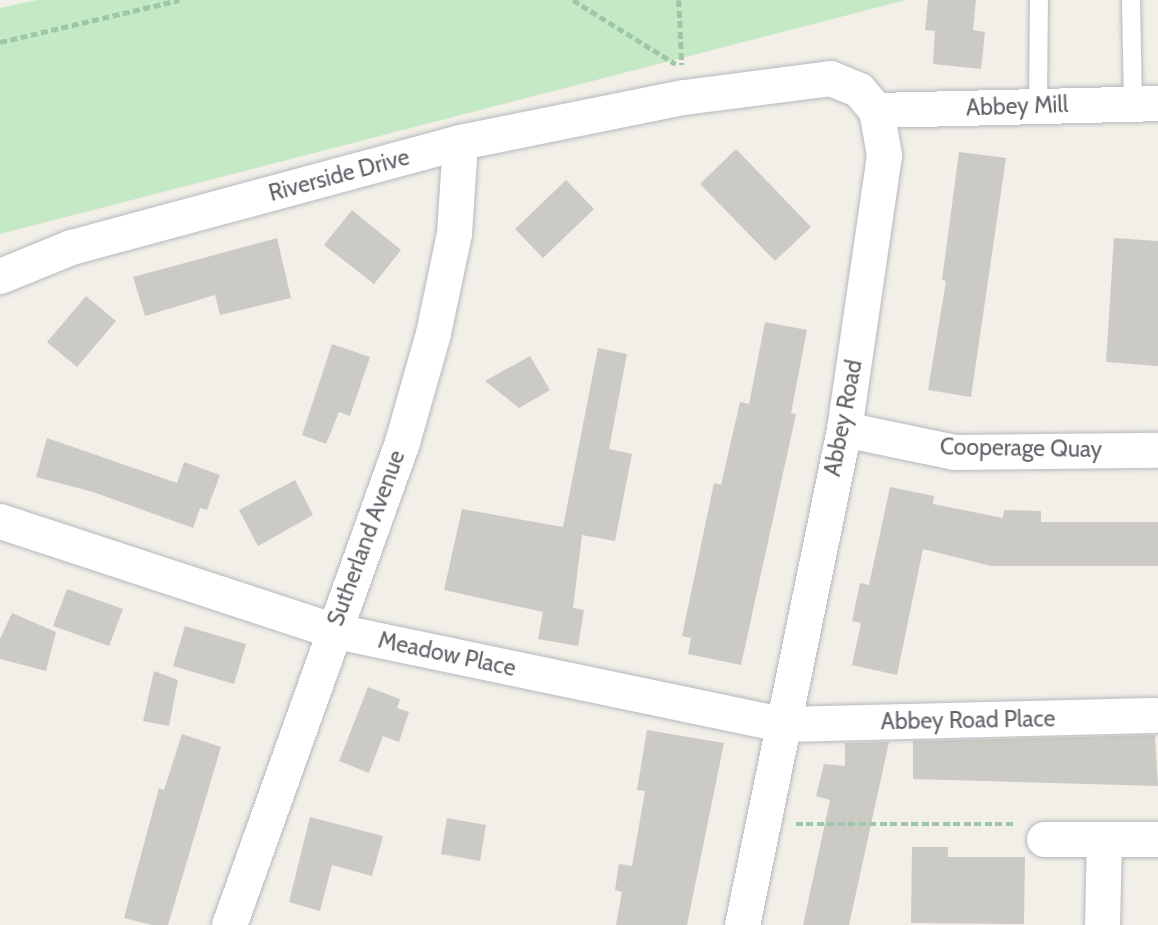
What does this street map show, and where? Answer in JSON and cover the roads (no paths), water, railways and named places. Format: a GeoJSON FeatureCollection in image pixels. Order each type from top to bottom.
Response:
{"type":"FeatureCollection","features":[{"type":"Feature","properties":{"kind":"street","name":"Riverside Drive"},"geometry":{"type":"LineString","coordinates":[[0,276],[71,247],[683,83],[830,78],[859,90],[876,110]]}},
{"type":"Feature","properties":{"kind":"street","name":"Abbey Mill"},"geometry":{"type":"LineString","coordinates":[[876,110],[1145,103]]}},
{"type":"Feature","properties":{"kind":"street","name":"Abbey Road"},"geometry":{"type":"LineString","coordinates":[[742,925],[781,724],[844,429],[884,155],[876,110]]}},
{"type":"Feature","properties":{"kind":"street","name":"Sutherland Avenue"},"geometry":{"type":"LineString","coordinates":[[229,925],[331,630],[402,442],[433,333],[454,233],[460,142]]}},
{"type":"Feature","properties":{"kind":"street","name":"Cooperage Quay"},"geometry":{"type":"LineString","coordinates":[[844,429],[954,452],[1158,450]]}},
{"type":"Feature","properties":{"kind":"street","name":"Meadow Place"},"geometry":{"type":"LineString","coordinates":[[0,522],[331,630],[781,724]]}},
{"type":"Feature","properties":{"kind":"street","name":"Abbey Road Place"},"geometry":{"type":"LineString","coordinates":[[781,724],[1154,715]]}},
{"type":"Feature","properties":{"kind":"street"},"geometry":{"type":"LineString","coordinates":[[1044,839],[1158,839]]}},
{"type":"Feature","properties":{"kind":"street"},"geometry":{"type":"LineString","coordinates":[[1102,925],[1104,839]]}},
{"type":"Feature","properties":{"kind":"lane"},"geometry":{"type":"LineString","coordinates":[[1038,106],[1039,0]]}},
{"type":"Feature","properties":{"kind":"lane"},"geometry":{"type":"LineString","coordinates":[[1131,0],[1145,103]]}}]}
